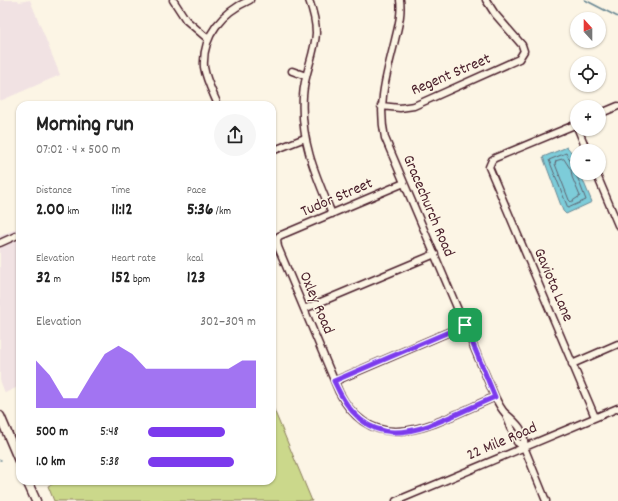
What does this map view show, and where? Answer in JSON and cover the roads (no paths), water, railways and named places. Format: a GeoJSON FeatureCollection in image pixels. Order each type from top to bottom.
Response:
{"type":"FeatureCollection","features":[{"type":"Feature","properties":{"kind":"main road"},"geometry":{"type":"LineString","coordinates":[[0,416],[16,454]]}},
{"type":"Feature","properties":{"kind":"main road"},"geometry":{"type":"LineString","coordinates":[[29,485],[36,501]]}},
{"type":"Feature","properties":{"kind":"street"},"geometry":{"type":"LineString","coordinates":[[173,0],[186,20],[208,39]]}},
{"type":"Feature","properties":{"kind":"street"},"geometry":{"type":"LineString","coordinates":[[216,101],[204,68],[209,36],[225,14],[250,0]]}},
{"type":"Feature","properties":{"kind":"street"},"geometry":{"type":"LineString","coordinates":[[309,0],[314,16],[316,34],[306,76],[302,112],[305,138],[312,169],[332,214]]}},
{"type":"Feature","properties":{"kind":"street","name":"Gracechurch Road"},"geometry":{"type":"LineString","coordinates":[[400,0],[401,8],[399,24],[382,93],[381,114],[385,138],[495,397],[505,413],[517,442],[524,447],[546,501]]}},
{"type":"Feature","properties":{"kind":"street","name":"Regent Street"},"geometry":{"type":"LineString","coordinates":[[381,106],[400,108],[414,106],[519,59],[524,51],[522,45],[495,14],[486,0]]}},
{"type":"Feature","properties":{"kind":"street"},"geometry":{"type":"LineString","coordinates":[[292,71],[306,76]]}},
{"type":"Feature","properties":{"kind":"street"},"geometry":{"type":"LineString","coordinates":[[606,111],[618,106]]}},
{"type":"Feature","properties":{"kind":"street","name":"Gaviota Lane"},"geometry":{"type":"LineString","coordinates":[[570,129],[495,158],[490,163],[490,171],[595,417]]}},
{"type":"Feature","properties":{"kind":"street"},"geometry":{"type":"LineString","coordinates":[[276,150],[305,138]]}},
{"type":"Feature","properties":{"kind":"street"},"geometry":{"type":"LineString","coordinates":[[599,180],[618,224]]}},
{"type":"Feature","properties":{"kind":"street","name":"Tudor Street"},"geometry":{"type":"LineString","coordinates":[[279,236],[404,183]]}},
{"type":"Feature","properties":{"kind":"street"},"geometry":{"type":"LineString","coordinates":[[0,243],[16,236]]}},
{"type":"Feature","properties":{"kind":"street","name":"Oxley Road"},"geometry":{"type":"LineString","coordinates":[[279,236],[277,239],[278,247],[334,381],[346,405],[355,416],[370,426],[390,432],[404,432],[418,429],[495,397]]}},
{"type":"Feature","properties":{"kind":"street"},"geometry":{"type":"LineString","coordinates":[[304,309],[435,254]]}},
{"type":"Feature","properties":{"kind":"street"},"geometry":{"type":"LineString","coordinates":[[334,381],[465,325]]}},
{"type":"Feature","properties":{"kind":"street"},"geometry":{"type":"LineString","coordinates":[[572,364],[618,344]]}},
{"type":"Feature","properties":{"kind":"street","name":"22 Mile Road"},"geometry":{"type":"LineString","coordinates":[[396,501],[618,408]]}},
{"type":"Feature","properties":{"kind":"water"},"geometry":{"type":"Polygon","coordinates":[[[567,147],[570,152],[570,180],[583,180],[592,202],[566,214],[563,211],[543,157],[567,147]]]}},
{"type":"Feature","properties":{"kind":"waterway"},"geometry":{"type":"LineString","coordinates":[[585,0],[618,17]]}}]}
